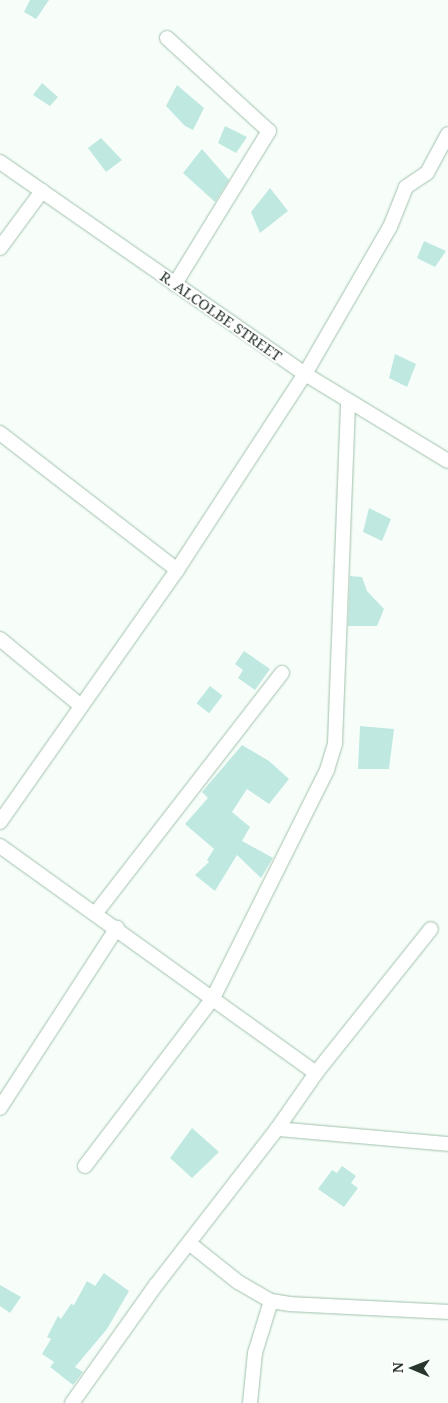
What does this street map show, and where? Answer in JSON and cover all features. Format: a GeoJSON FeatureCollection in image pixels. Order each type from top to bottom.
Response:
{"type":"FeatureCollection","features":[{"type":"Feature","properties":{"kind":"street"},"geometry":{"type":"LineString","coordinates":[[167,38],[269,131],[175,284]]}},
{"type":"Feature","properties":{"kind":"street"},"geometry":{"type":"LineString","coordinates":[[0,822],[177,570],[305,374],[390,227],[397,205],[406,187],[427,173],[448,134]]}},
{"type":"Feature","properties":{"kind":"street","name":"R. ALCOLBE STREET"},"geometry":{"type":"LineString","coordinates":[[0,162],[305,374],[448,461]]}},
{"type":"Feature","properties":{"kind":"street"},"geometry":{"type":"LineString","coordinates":[[0,248],[42,191]]}},
{"type":"Feature","properties":{"kind":"street"},"geometry":{"type":"LineString","coordinates":[[85,1166],[213,998],[315,796],[332,754],[348,401]]}},
{"type":"Feature","properties":{"kind":"street"},"geometry":{"type":"LineString","coordinates":[[0,432],[177,570]]}},
{"type":"Feature","properties":{"kind":"street"},"geometry":{"type":"LineString","coordinates":[[0,639],[81,706]]}},
{"type":"Feature","properties":{"kind":"street"},"geometry":{"type":"LineString","coordinates":[[95,914],[282,673]]}},
{"type":"Feature","properties":{"kind":"street"},"geometry":{"type":"LineString","coordinates":[[0,846],[117,928],[316,1073]]}},
{"type":"Feature","properties":{"kind":"street"},"geometry":{"type":"LineString","coordinates":[[0,1108],[117,928]]}},
{"type":"Feature","properties":{"kind":"street"},"geometry":{"type":"LineString","coordinates":[[72,1403],[189,1243],[277,1129],[316,1073],[431,929]]}},
{"type":"Feature","properties":{"kind":"street"},"geometry":{"type":"LineString","coordinates":[[277,1129],[448,1144]]}},
{"type":"Feature","properties":{"kind":"street"},"geometry":{"type":"LineString","coordinates":[[189,1243],[238,1282],[271,1301],[290,1304],[448,1312]]}},
{"type":"Feature","properties":{"kind":"street"},"geometry":{"type":"LineString","coordinates":[[250,1403],[255,1353],[271,1301]]}},
{"type":"Feature","properties":{"kind":"building"},"geometry":{"type":"Polygon","coordinates":[[[30,0],[49,0],[36,19],[24,12],[30,0]]]}},
{"type":"Feature","properties":{"kind":"building"},"geometry":{"type":"Polygon","coordinates":[[[42,83],[58,97],[50,106],[33,95],[42,83]]]}},
{"type":"Feature","properties":{"kind":"building"},"geometry":{"type":"Polygon","coordinates":[[[177,85],[204,108],[193,130],[185,126],[166,106],[177,85]]]}},
{"type":"Feature","properties":{"kind":"building"},"geometry":{"type":"Polygon","coordinates":[[[225,126],[247,137],[236,153],[218,143],[225,126]]]}},
{"type":"Feature","properties":{"kind":"building"},"geometry":{"type":"Polygon","coordinates":[[[101,138],[122,160],[106,172],[88,148],[101,138]]]}},
{"type":"Feature","properties":{"kind":"building"},"geometry":{"type":"Polygon","coordinates":[[[202,149],[229,180],[215,202],[183,173],[202,149]]]}},
{"type":"Feature","properties":{"kind":"building"},"geometry":{"type":"Polygon","coordinates":[[[270,188],[288,211],[260,233],[251,212],[270,188]]]}},
{"type":"Feature","properties":{"kind":"building"},"geometry":{"type":"Polygon","coordinates":[[[424,241],[446,251],[435,267],[417,258],[424,241]]]}},
{"type":"Feature","properties":{"kind":"building"},"geometry":{"type":"Polygon","coordinates":[[[395,354],[416,364],[407,387],[389,378],[395,354]]]}},
{"type":"Feature","properties":{"kind":"building"},"geometry":{"type":"Polygon","coordinates":[[[369,508],[391,519],[382,541],[363,532],[369,508]]]}},
{"type":"Feature","properties":{"kind":"building"},"geometry":{"type":"Polygon","coordinates":[[[350,576],[362,577],[367,591],[384,609],[377,626],[348,626],[350,576]]]}},
{"type":"Feature","properties":{"kind":"building"},"geometry":{"type":"Polygon","coordinates":[[[244,651],[270,669],[255,690],[238,678],[243,670],[235,664],[244,651]]]}},
{"type":"Feature","properties":{"kind":"building"},"geometry":{"type":"Polygon","coordinates":[[[210,686],[223,696],[209,713],[196,703],[210,686]]]}},
{"type":"Feature","properties":{"kind":"building"},"geometry":{"type":"Polygon","coordinates":[[[360,726],[394,729],[389,769],[358,769],[360,726]]]}},
{"type":"Feature","properties":{"kind":"building"},"geometry":{"type":"Polygon","coordinates":[[[242,745],[269,761],[289,779],[269,804],[247,789],[232,812],[250,827],[242,841],[273,858],[261,878],[237,855],[215,891],[195,875],[209,862],[207,860],[214,849],[185,824],[208,798],[202,792],[242,745]]]}},
{"type":"Feature","properties":{"kind":"building"},"geometry":{"type":"Polygon","coordinates":[[[192,1128],[219,1152],[192,1178],[170,1158],[192,1128]]]}},
{"type":"Feature","properties":{"kind":"building"},"geometry":{"type":"Polygon","coordinates":[[[342,1166],[356,1176],[351,1183],[358,1188],[344,1207],[318,1189],[332,1170],[337,1173],[342,1166]]]}},
{"type":"Feature","properties":{"kind":"building"},"geometry":{"type":"Polygon","coordinates":[[[104,1273],[129,1291],[107,1329],[75,1367],[83,1372],[73,1385],[50,1367],[54,1362],[42,1354],[51,1339],[47,1337],[58,1316],[61,1319],[71,1304],[74,1305],[87,1281],[95,1286],[104,1273]]]}},
{"type":"Feature","properties":{"kind":"building"},"geometry":{"type":"Polygon","coordinates":[[[0,1285],[21,1297],[10,1313],[0,1306],[0,1285]]]}}]}
